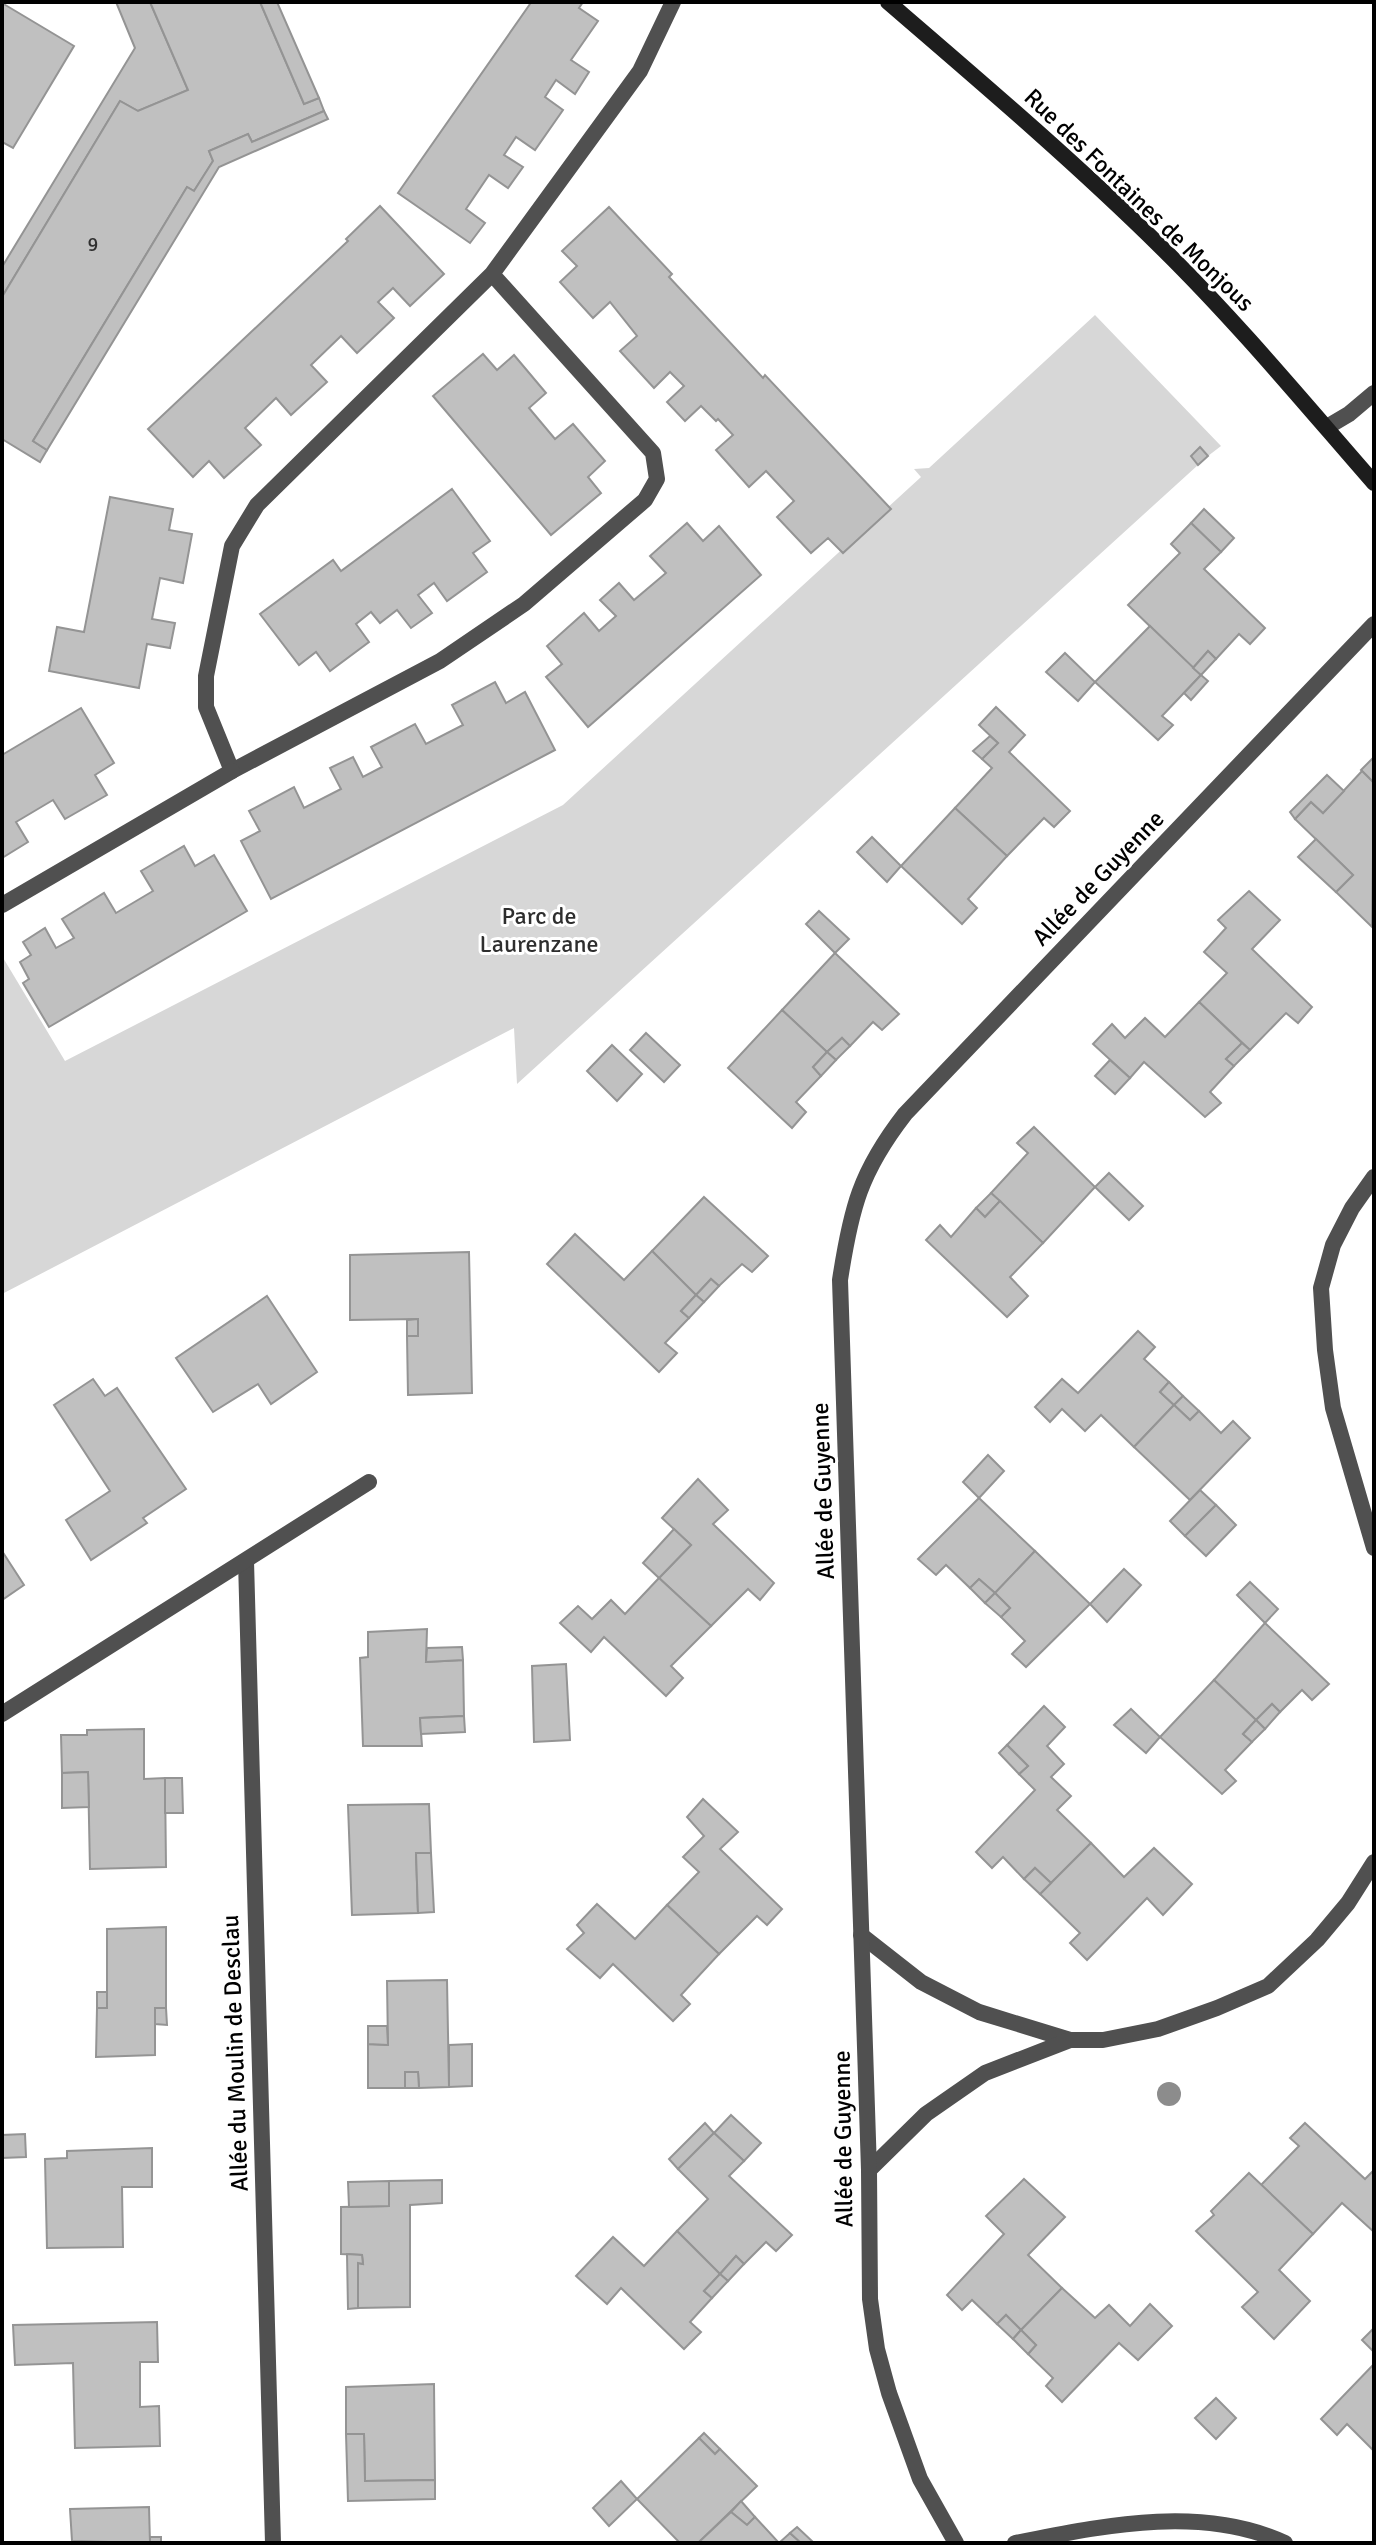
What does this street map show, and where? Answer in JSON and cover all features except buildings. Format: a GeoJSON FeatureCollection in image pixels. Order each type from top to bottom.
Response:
{"type":"FeatureCollection","features":[{"type":"Feature","properties":{"kind":"street"},"geometry":{"type":"LineString","coordinates":[[232,771],[206,707],[206,676],[232,546],[257,505],[492,274],[640,71],[673,2]]}},
{"type":"Feature","properties":{"kind":"street","name":"Rue des Fontaines de Monjous"},"geometry":{"type":"LineString","coordinates":[[888,2],[1162,248],[1247,337],[1374,483]]}},
{"type":"Feature","properties":{"kind":"street"},"geometry":{"type":"LineString","coordinates":[[2,905],[232,771],[440,661],[524,604],[645,500],[657,479],[653,453],[492,274]]}},
{"type":"Feature","properties":{"kind":"street"},"geometry":{"type":"LineString","coordinates":[[1327,427],[1374,393]]}},
{"type":"Feature","properties":{"kind":"street","name":"Allée de Guyenne"},"geometry":{"type":"LineString","coordinates":[[956,2543],[920,2479],[889,2393],[877,2349],[870,2299],[869,2170],[840,1280],[848,1225],[865,1175],[884,1141],[905,1114],[1374,624]]}},
{"type":"Feature","properties":{"kind":"street"},"geometry":{"type":"LineString","coordinates":[[1374,1177],[1352,1208],[1333,1245],[1321,1288],[1333,1408],[1374,1548]]}},
{"type":"Feature","properties":{"kind":"street"},"geometry":{"type":"LineString","coordinates":[[2,1714],[369,1482]]}},
{"type":"Feature","properties":{"kind":"street","name":"Allée du Moulin de Desclau"},"geometry":{"type":"LineString","coordinates":[[246,1561],[273,2543]]}},
{"type":"Feature","properties":{"kind":"street"},"geometry":{"type":"LineString","coordinates":[[861,1935],[921,1982],[979,2012],[1070,2040],[1103,2040],[1158,2029],[1268,1986],[1317,1940],[1348,1903],[1374,1862]]}},
{"type":"Feature","properties":{"kind":"street"},"geometry":{"type":"LineString","coordinates":[[869,2170],[926,2114],[985,2073],[1070,2040]]}},
{"type":"Feature","properties":{"kind":"street"},"geometry":{"type":"LineString","coordinates":[[1015,2543],[1093,2528],[1196,2521],[1271,2537],[1285,2543]]}},
{"type":"Feature","properties":{"kind":"green space","name":"Parc de Laurenzane"},"geometry":{"type":"Polygon","coordinates":[[[1095,315],[1221,446],[1208,456],[1200,447],[1191,456],[1198,465],[517,1084],[514,1028],[2,1294],[2,956],[65,1061],[563,805],[921,477],[914,469],[929,468],[1095,315]]]}}]}
